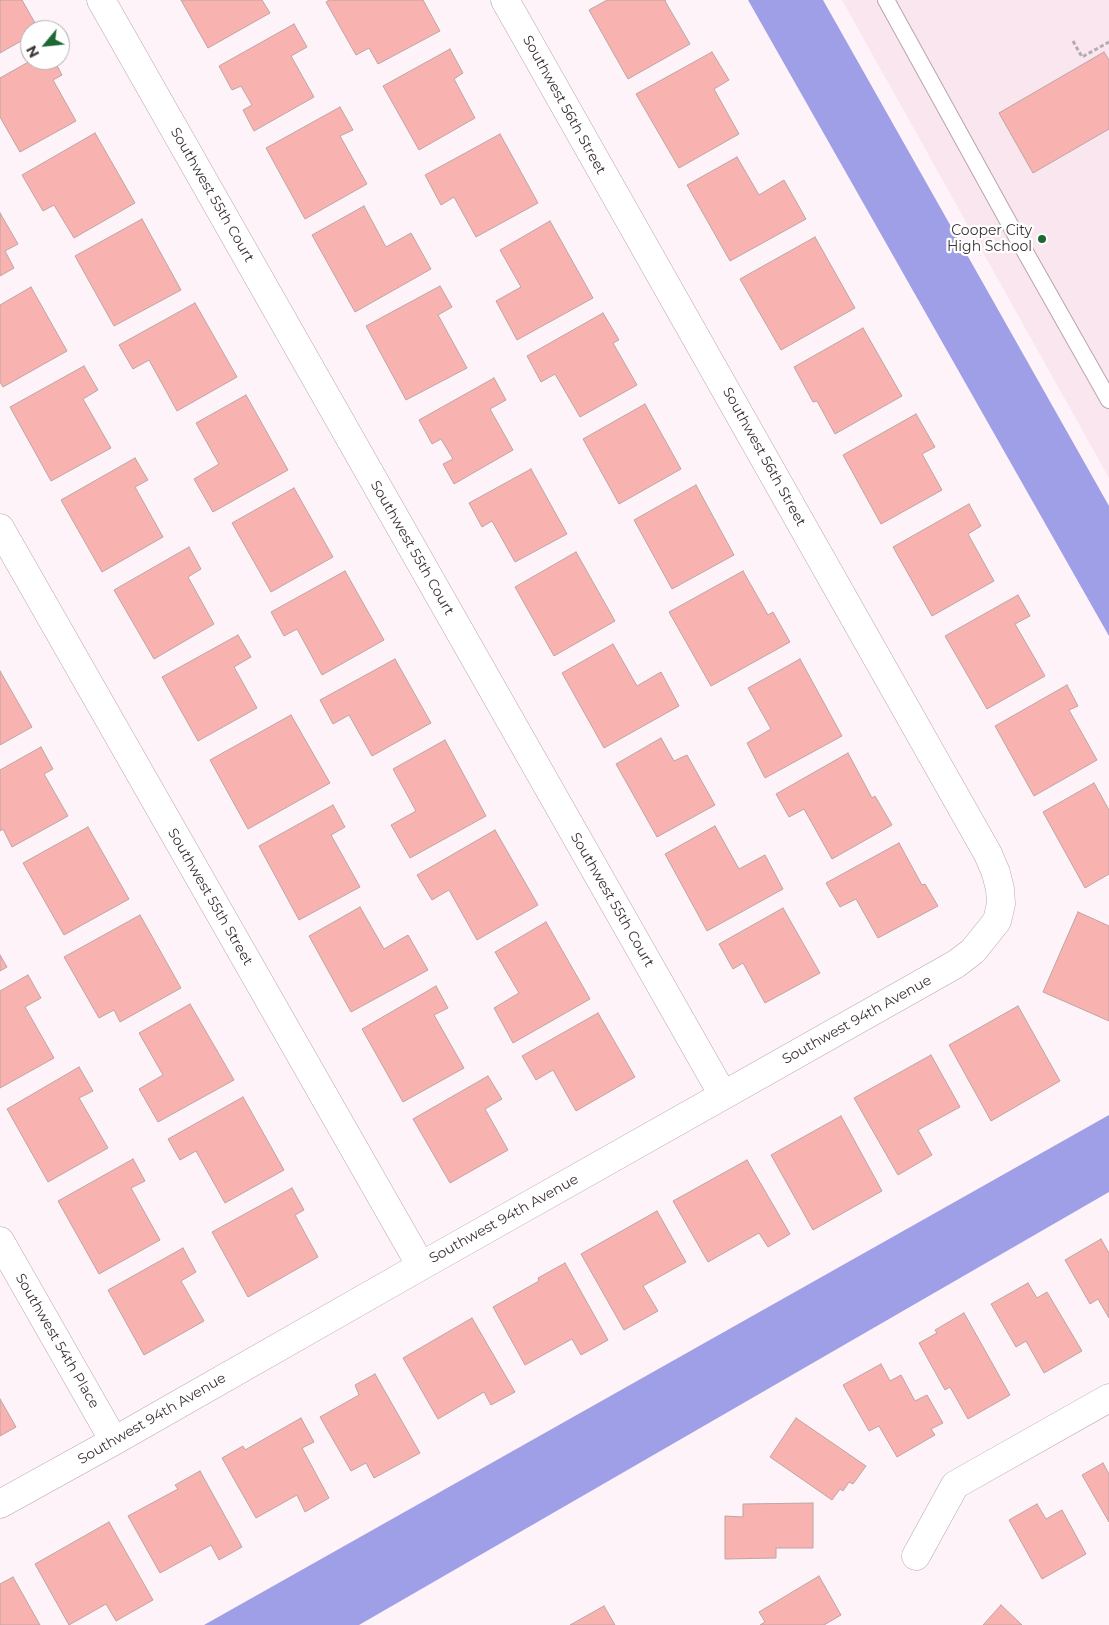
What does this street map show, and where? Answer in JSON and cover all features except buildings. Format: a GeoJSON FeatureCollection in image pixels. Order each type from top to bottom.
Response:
{"type":"FeatureCollection","features":[{"type":"Feature","properties":{"kind":"street","name":"Southwest 55th Court"},"geometry":{"type":"LineString","coordinates":[[101,0],[722,1096]]}},
{"type":"Feature","properties":{"kind":"street","name":"Southwest 56th Street"},"geometry":{"type":"LineString","coordinates":[[505,0],[988,854],[1000,889],[1001,904],[997,920]]}},
{"type":"Feature","properties":{"kind":"street","name":"Southwest 55th Street"},"geometry":{"type":"LineString","coordinates":[[0,528],[421,1266]]}},
{"type":"Feature","properties":{"kind":"street","name":"Southwest 94th Avenue"},"geometry":{"type":"LineString","coordinates":[[0,1504],[956,964],[973,951],[997,920]]}},
{"type":"Feature","properties":{"kind":"street","name":"Southwest 54th Place"},"geometry":{"type":"LineString","coordinates":[[0,1241],[114,1441]]}},
{"type":"Feature","properties":{"kind":"street"},"geometry":{"type":"LineString","coordinates":[[916,1556],[955,1485],[1109,1398]]}},
{"type":"Feature","properties":{"kind":"lane"},"geometry":{"type":"LineString","coordinates":[[886,0],[1109,400]]}},
{"type":"Feature","properties":{"kind":"path"},"geometry":{"type":"LineString","coordinates":[[1073,41],[1082,57],[1109,42]]}},
{"type":"Feature","properties":{"kind":"shaded area","name":"Cooper City High School"},"geometry":{"type":"Polygon","coordinates":[[[842,0],[1109,0],[1109,478],[842,0]]]}},
{"type":"Feature","properties":{"kind":"water"},"geometry":{"type":"Polygon","coordinates":[[[748,0],[823,0],[1109,506],[1109,636],[748,0]]]}},
{"type":"Feature","properties":{"kind":"water"},"geometry":{"type":"Polygon","coordinates":[[[1109,1115],[1109,1192],[359,1625],[204,1625],[1109,1115]]]}},
{"type":"Feature","properties":{"kind":"place","name":"Cooper City High School"},"geometry":{"type":"Point","coordinates":[1042,239]}}]}
